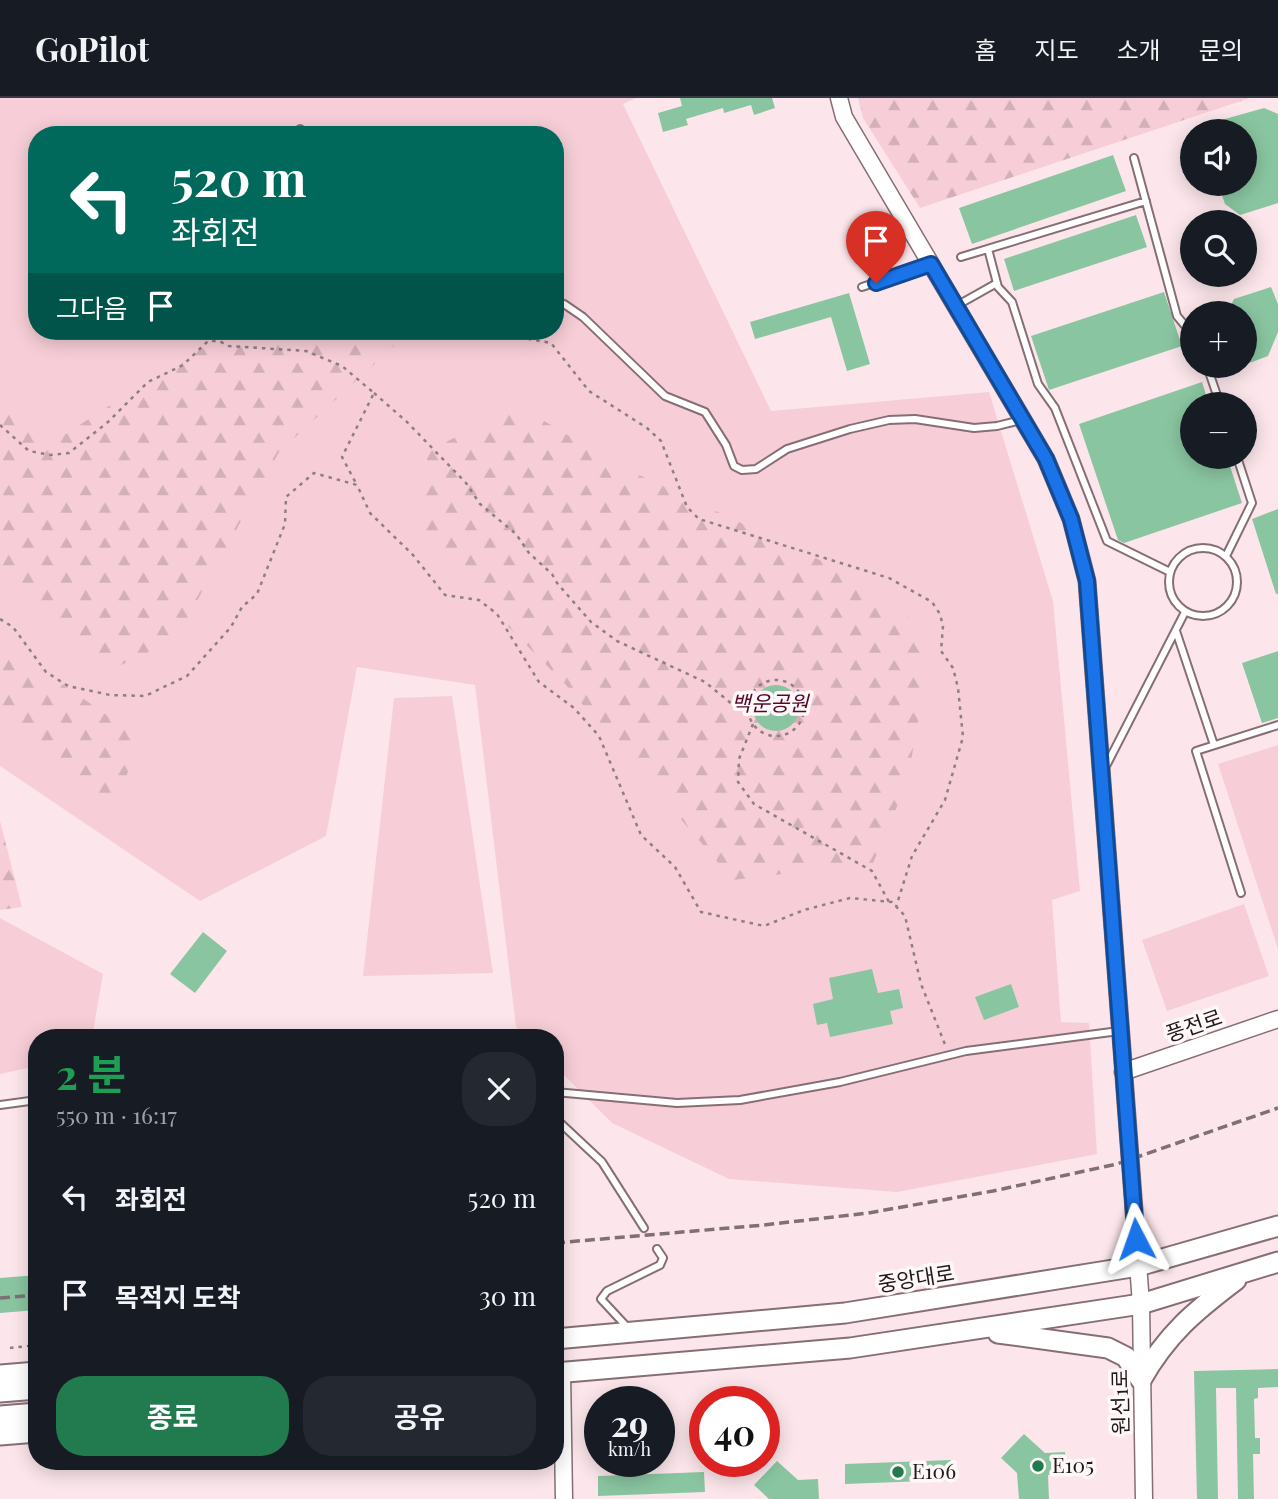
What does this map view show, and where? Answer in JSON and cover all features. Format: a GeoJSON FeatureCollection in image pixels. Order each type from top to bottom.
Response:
{"type":"FeatureCollection","features":[{"type":"Feature","properties":{"kind":"main road","name":"중앙대로"},"geometry":{"type":"LineString","coordinates":[[564,1338],[845,1313],[1138,1266],[1278,1226]]}},
{"type":"Feature","properties":{"kind":"main road"},"geometry":{"type":"LineString","coordinates":[[564,1372],[850,1348],[1141,1304],[1278,1262]]}},
{"type":"Feature","properties":{"kind":"main road"},"geometry":{"type":"LineString","coordinates":[[969,1329],[1108,1348],[1126,1357],[1141,1380],[1176,1330],[1198,1309],[1249,1271]]}},
{"type":"Feature","properties":{"kind":"main road"},"geometry":{"type":"LineString","coordinates":[[0,1375],[28,1373]]}},
{"type":"Feature","properties":{"kind":"main road"},"geometry":{"type":"LineString","coordinates":[[0,1392],[28,1390]]}},
{"type":"Feature","properties":{"kind":"main road"},"geometry":{"type":"LineString","coordinates":[[0,1416],[28,1414]]}},
{"type":"Feature","properties":{"kind":"main road"},"geometry":{"type":"LineString","coordinates":[[0,1435],[28,1433]]}},
{"type":"Feature","properties":{"kind":"street","name":"원선1로"},"geometry":{"type":"LineString","coordinates":[[839,98],[844,117],[1046,459],[1071,519],[1087,581],[1141,1304],[1144,1499]]}},
{"type":"Feature","properties":{"kind":"street","name":"풍전로"},"geometry":{"type":"LineString","coordinates":[[1123,1072],[1278,1019]]}},
{"type":"Feature","properties":{"kind":"street"},"geometry":{"type":"LineString","coordinates":[[563,1470],[564,1499]]}},
{"type":"Feature","properties":{"kind":"lane"},"geometry":{"type":"LineString","coordinates":[[1134,158],[1180,320]]}},
{"type":"Feature","properties":{"kind":"lane"},"geometry":{"type":"LineString","coordinates":[[961,257],[1146,201]]}},
{"type":"Feature","properties":{"kind":"lane"},"geometry":{"type":"LineString","coordinates":[[988,249],[998,287],[1012,302],[1038,384],[1055,408],[1107,541],[1170,572]]}},
{"type":"Feature","properties":{"kind":"lane"},"geometry":{"type":"LineString","coordinates":[[862,287],[931,264]]}},
{"type":"Feature","properties":{"kind":"lane"},"geometry":{"type":"LineString","coordinates":[[956,306],[997,283]]}},
{"type":"Feature","properties":{"kind":"lane"},"geometry":{"type":"LineString","coordinates":[[564,304],[583,317],[665,396],[705,412],[726,445],[734,466],[742,470],[756,469],[788,449],[818,438],[889,420],[915,419],[974,428],[1023,420]]}},
{"type":"Feature","properties":{"kind":"lane"},"geometry":{"type":"LineString","coordinates":[[1226,556],[1252,503],[1241,469]]}},
{"type":"Feature","properties":{"kind":"lane"},"geometry":{"type":"LineString","coordinates":[[1194,549],[1217,550],[1226,556],[1237,576],[1234,598],[1218,614],[1207,617],[1185,612],[1176,604],[1171,594],[1168,583],[1170,572],[1184,554],[1194,549]]}},
{"type":"Feature","properties":{"kind":"lane"},"geometry":{"type":"LineString","coordinates":[[1101,776],[1185,612]]}},
{"type":"Feature","properties":{"kind":"lane"},"geometry":{"type":"LineString","coordinates":[[1176,630],[1214,745]]}},
{"type":"Feature","properties":{"kind":"lane"},"geometry":{"type":"LineString","coordinates":[[1241,893],[1196,751],[1278,725]]}},
{"type":"Feature","properties":{"kind":"lane"},"geometry":{"type":"LineString","coordinates":[[564,1094],[677,1103],[740,1100],[840,1082],[966,1051],[1119,1031]]}},
{"type":"Feature","properties":{"kind":"lane"},"geometry":{"type":"LineString","coordinates":[[0,1105],[28,1101]]}},
{"type":"Feature","properties":{"kind":"lane"},"geometry":{"type":"LineString","coordinates":[[564,1126],[602,1162],[644,1228]]}},
{"type":"Feature","properties":{"kind":"lane"},"geometry":{"type":"LineString","coordinates":[[632,1332],[601,1299],[607,1291],[660,1265],[663,1258],[657,1249]]}},
{"type":"Feature","properties":{"kind":"path"},"geometry":{"type":"LineString","coordinates":[[534,340],[551,343],[589,391],[661,440],[687,507],[699,519],[889,578],[932,602],[940,614],[943,626],[941,651],[953,668],[963,737],[945,800],[912,856],[896,907]]}},
{"type":"Feature","properties":{"kind":"path"},"geometry":{"type":"LineString","coordinates":[[0,425],[29,451],[51,455],[69,453],[108,422],[148,382],[183,365],[208,341],[219,341],[229,346],[306,351],[342,366],[407,422],[466,482],[480,503],[516,534],[529,553],[552,574],[556,583],[591,622],[617,641],[705,682],[732,704],[749,703]]}},
{"type":"Feature","properties":{"kind":"path"},"geometry":{"type":"LineString","coordinates":[[374,393],[342,457],[370,513],[414,555],[445,595],[480,600],[497,614],[539,682],[574,708],[599,736],[641,835],[675,867],[701,912],[764,926],[804,910],[850,898],[889,902]]}},
{"type":"Feature","properties":{"kind":"path"},"geometry":{"type":"LineString","coordinates":[[0,619],[13,627],[46,672],[68,686],[110,695],[145,696],[187,676],[231,627],[242,607],[257,594],[285,524],[286,497],[314,473],[357,485]]}},
{"type":"Feature","properties":{"kind":"path"},"geometry":{"type":"LineString","coordinates":[[778,680],[795,687],[804,703],[801,722],[787,734],[768,735],[753,724],[748,710],[749,703],[753,692],[760,685],[778,680]]}},
{"type":"Feature","properties":{"kind":"path"},"geometry":{"type":"LineString","coordinates":[[753,724],[739,759],[738,782],[754,804],[872,871],[889,902],[905,916],[921,984],[950,1055]]}},
{"type":"Feature","properties":{"kind":"path"},"geometry":{"type":"LineString","coordinates":[[10,1348],[28,1346]]}},
{"type":"Feature","properties":{"kind":"green space","name":"백운공원"},"geometry":{"type":"Polygon","coordinates":[[[0,98],[636,98],[623,104],[771,411],[989,392],[1053,601],[1080,891],[1052,900],[1061,1022],[1089,1023],[1097,1154],[897,1192],[729,1179],[612,1123],[564,1075],[564,1029],[516,1027],[475,685],[357,667],[326,836],[200,901],[0,766],[0,98]]]}},
{"type":"Feature","properties":{"kind":"green space"},"geometry":{"type":"Polygon","coordinates":[[[858,98],[1250,98],[1180,119],[1180,121],[920,208],[863,118],[858,98]]]}},
{"type":"Feature","properties":{"kind":"green space"},"geometry":{"type":"Polygon","coordinates":[[[218,340],[401,340],[279,452],[176,639],[117,667],[15,587],[0,585],[0,402],[58,439],[169,367],[218,340]]]}},
{"type":"Feature","properties":{"kind":"green space"},"geometry":{"type":"Polygon","coordinates":[[[516,404],[616,464],[856,577],[921,627],[920,711],[907,783],[873,863],[733,880],[565,684],[416,534],[428,452],[516,404]]]}},
{"type":"Feature","properties":{"kind":"green space"},"geometry":{"type":"Polygon","coordinates":[[[0,640],[142,740],[114,804],[0,718],[0,640]]]}},
{"type":"Feature","properties":{"kind":"green space"},"geometry":{"type":"Polygon","coordinates":[[[452,696],[493,973],[363,976],[394,698],[452,696]]]}},
{"type":"Feature","properties":{"kind":"green space"},"geometry":{"type":"Polygon","coordinates":[[[1278,745],[1278,949],[1218,764],[1278,745]]]}},
{"type":"Feature","properties":{"kind":"green space"},"geometry":{"type":"Polygon","coordinates":[[[0,821],[22,907],[0,910],[0,821]]]}},
{"type":"Feature","properties":{"kind":"green space"},"geometry":{"type":"Polygon","coordinates":[[[1244,904],[1269,976],[1167,1011],[1142,940],[1244,904]]]}},
{"type":"Feature","properties":{"kind":"green space"},"geometry":{"type":"Polygon","coordinates":[[[0,918],[103,974],[94,1029],[28,1029],[28,1068],[0,1074],[0,918]]]}},
{"type":"Feature","properties":{"kind":"building"},"geometry":{"type":"Polygon","coordinates":[[[680,98],[772,98],[775,108],[754,115],[751,105],[724,113],[723,108],[686,119],[688,125],[663,132],[658,113],[682,106],[680,98]]]}},
{"type":"Feature","properties":{"kind":"building"},"geometry":{"type":"Polygon","coordinates":[[[1264,108],[1278,114],[1278,203],[1256,210],[1233,210],[1225,204],[1222,196],[1257,196],[1257,119],[1225,119],[1264,108]]]}},
{"type":"Feature","properties":{"kind":"building"},"geometry":{"type":"Polygon","coordinates":[[[1113,155],[1126,191],[972,244],[959,208],[1113,155]]]}},
{"type":"Feature","properties":{"kind":"building"},"geometry":{"type":"Polygon","coordinates":[[[1136,215],[1147,247],[1014,291],[1004,259],[1136,215]]]}},
{"type":"Feature","properties":{"kind":"building"},"geometry":{"type":"Polygon","coordinates":[[[1271,287],[1278,304],[1278,332],[1268,356],[1257,360],[1257,301],[1233,301],[1271,287]]]}},
{"type":"Feature","properties":{"kind":"building"},"geometry":{"type":"Polygon","coordinates":[[[1164,292],[1180,347],[1049,390],[1031,336],[1164,292]]]}},
{"type":"Feature","properties":{"kind":"building"},"geometry":{"type":"Polygon","coordinates":[[[849,293],[870,364],[847,371],[831,317],[755,339],[750,322],[849,293]]]}},
{"type":"Feature","properties":{"kind":"building"},"geometry":{"type":"Polygon","coordinates":[[[1202,382],[1205,392],[1180,392],[1180,469],[1231,469],[1242,503],[1124,543],[1118,540],[1079,424],[1202,382]]]}},
{"type":"Feature","properties":{"kind":"building"},"geometry":{"type":"Polygon","coordinates":[[[1278,509],[1278,594],[1276,594],[1252,519],[1278,509]]]}},
{"type":"Feature","properties":{"kind":"building"},"geometry":{"type":"Polygon","coordinates":[[[1278,651],[1278,718],[1262,723],[1242,663],[1278,651]]]}},
{"type":"Feature","properties":{"kind":"building"},"geometry":{"type":"Polygon","coordinates":[[[776,685],[792,692],[799,708],[792,724],[776,731],[760,724],[753,708],[760,692],[776,685]]]}},
{"type":"Feature","properties":{"kind":"building"},"geometry":{"type":"Polygon","coordinates":[[[203,932],[227,951],[195,993],[170,974],[203,932]]]}},
{"type":"Feature","properties":{"kind":"building"},"geometry":{"type":"Polygon","coordinates":[[[872,969],[878,993],[899,989],[903,1008],[890,1011],[893,1024],[830,1037],[827,1023],[817,1025],[813,1004],[833,999],[829,978],[872,969]]]}},
{"type":"Feature","properties":{"kind":"building"},"geometry":{"type":"Polygon","coordinates":[[[1011,984],[1019,1007],[984,1020],[975,997],[1011,984]]]}},
{"type":"Feature","properties":{"kind":"building"},"geometry":{"type":"Polygon","coordinates":[[[28,1276],[28,1311],[0,1313],[0,1278],[28,1276]]]}},
{"type":"Feature","properties":{"kind":"building"},"geometry":{"type":"Polygon","coordinates":[[[1278,1369],[1278,1387],[1258,1388],[1258,1398],[1254,1399],[1255,1438],[1260,1438],[1260,1454],[1253,1454],[1254,1499],[1238,1499],[1236,1388],[1216,1388],[1218,1499],[1197,1499],[1194,1371],[1278,1369]]]}},
{"type":"Feature","properties":{"kind":"building","name":"E105"},"geometry":{"type":"Polygon","coordinates":[[[1024,1434],[1045,1453],[1065,1452],[1066,1474],[1048,1475],[1049,1499],[1019,1499],[1017,1473],[1001,1458],[1024,1434]]]}},
{"type":"Feature","properties":{"kind":"building","name":"E106"},"geometry":{"type":"Polygon","coordinates":[[[951,1460],[951,1480],[845,1484],[845,1464],[951,1460]]]}},
{"type":"Feature","properties":{"kind":"building"},"geometry":{"type":"Polygon","coordinates":[[[780,1464],[798,1480],[818,1479],[819,1499],[769,1499],[754,1485],[762,1477],[780,1477],[780,1464]]]}},
{"type":"Feature","properties":{"kind":"building"},"geometry":{"type":"Polygon","coordinates":[[[675,1473],[689,1473],[689,1477],[704,1477],[705,1492],[598,1496],[598,1477],[675,1477],[675,1473]]]}},
{"type":"Feature","properties":{"kind":"railway"},"geometry":{"type":"LineString","coordinates":[[564,1242],[868,1213],[993,1191],[1117,1164],[1278,1108]]}},
{"type":"Feature","properties":{"kind":"railway"},"geometry":{"type":"LineString","coordinates":[[0,1298],[28,1296]]}},
{"type":"Feature","properties":{"kind":"place","name":"E105"},"geometry":{"type":"Point","coordinates":[1038,1466]}},
{"type":"Feature","properties":{"kind":"place","name":"E106"},"geometry":{"type":"Point","coordinates":[898,1472]}},
{"type":"Feature","properties":{"kind":"route"},"geometry":{"type":"LineString","coordinates":[[876,283],[931,264],[1046,459],[1071,519],[1087,581],[1136,1239]]}}]}
